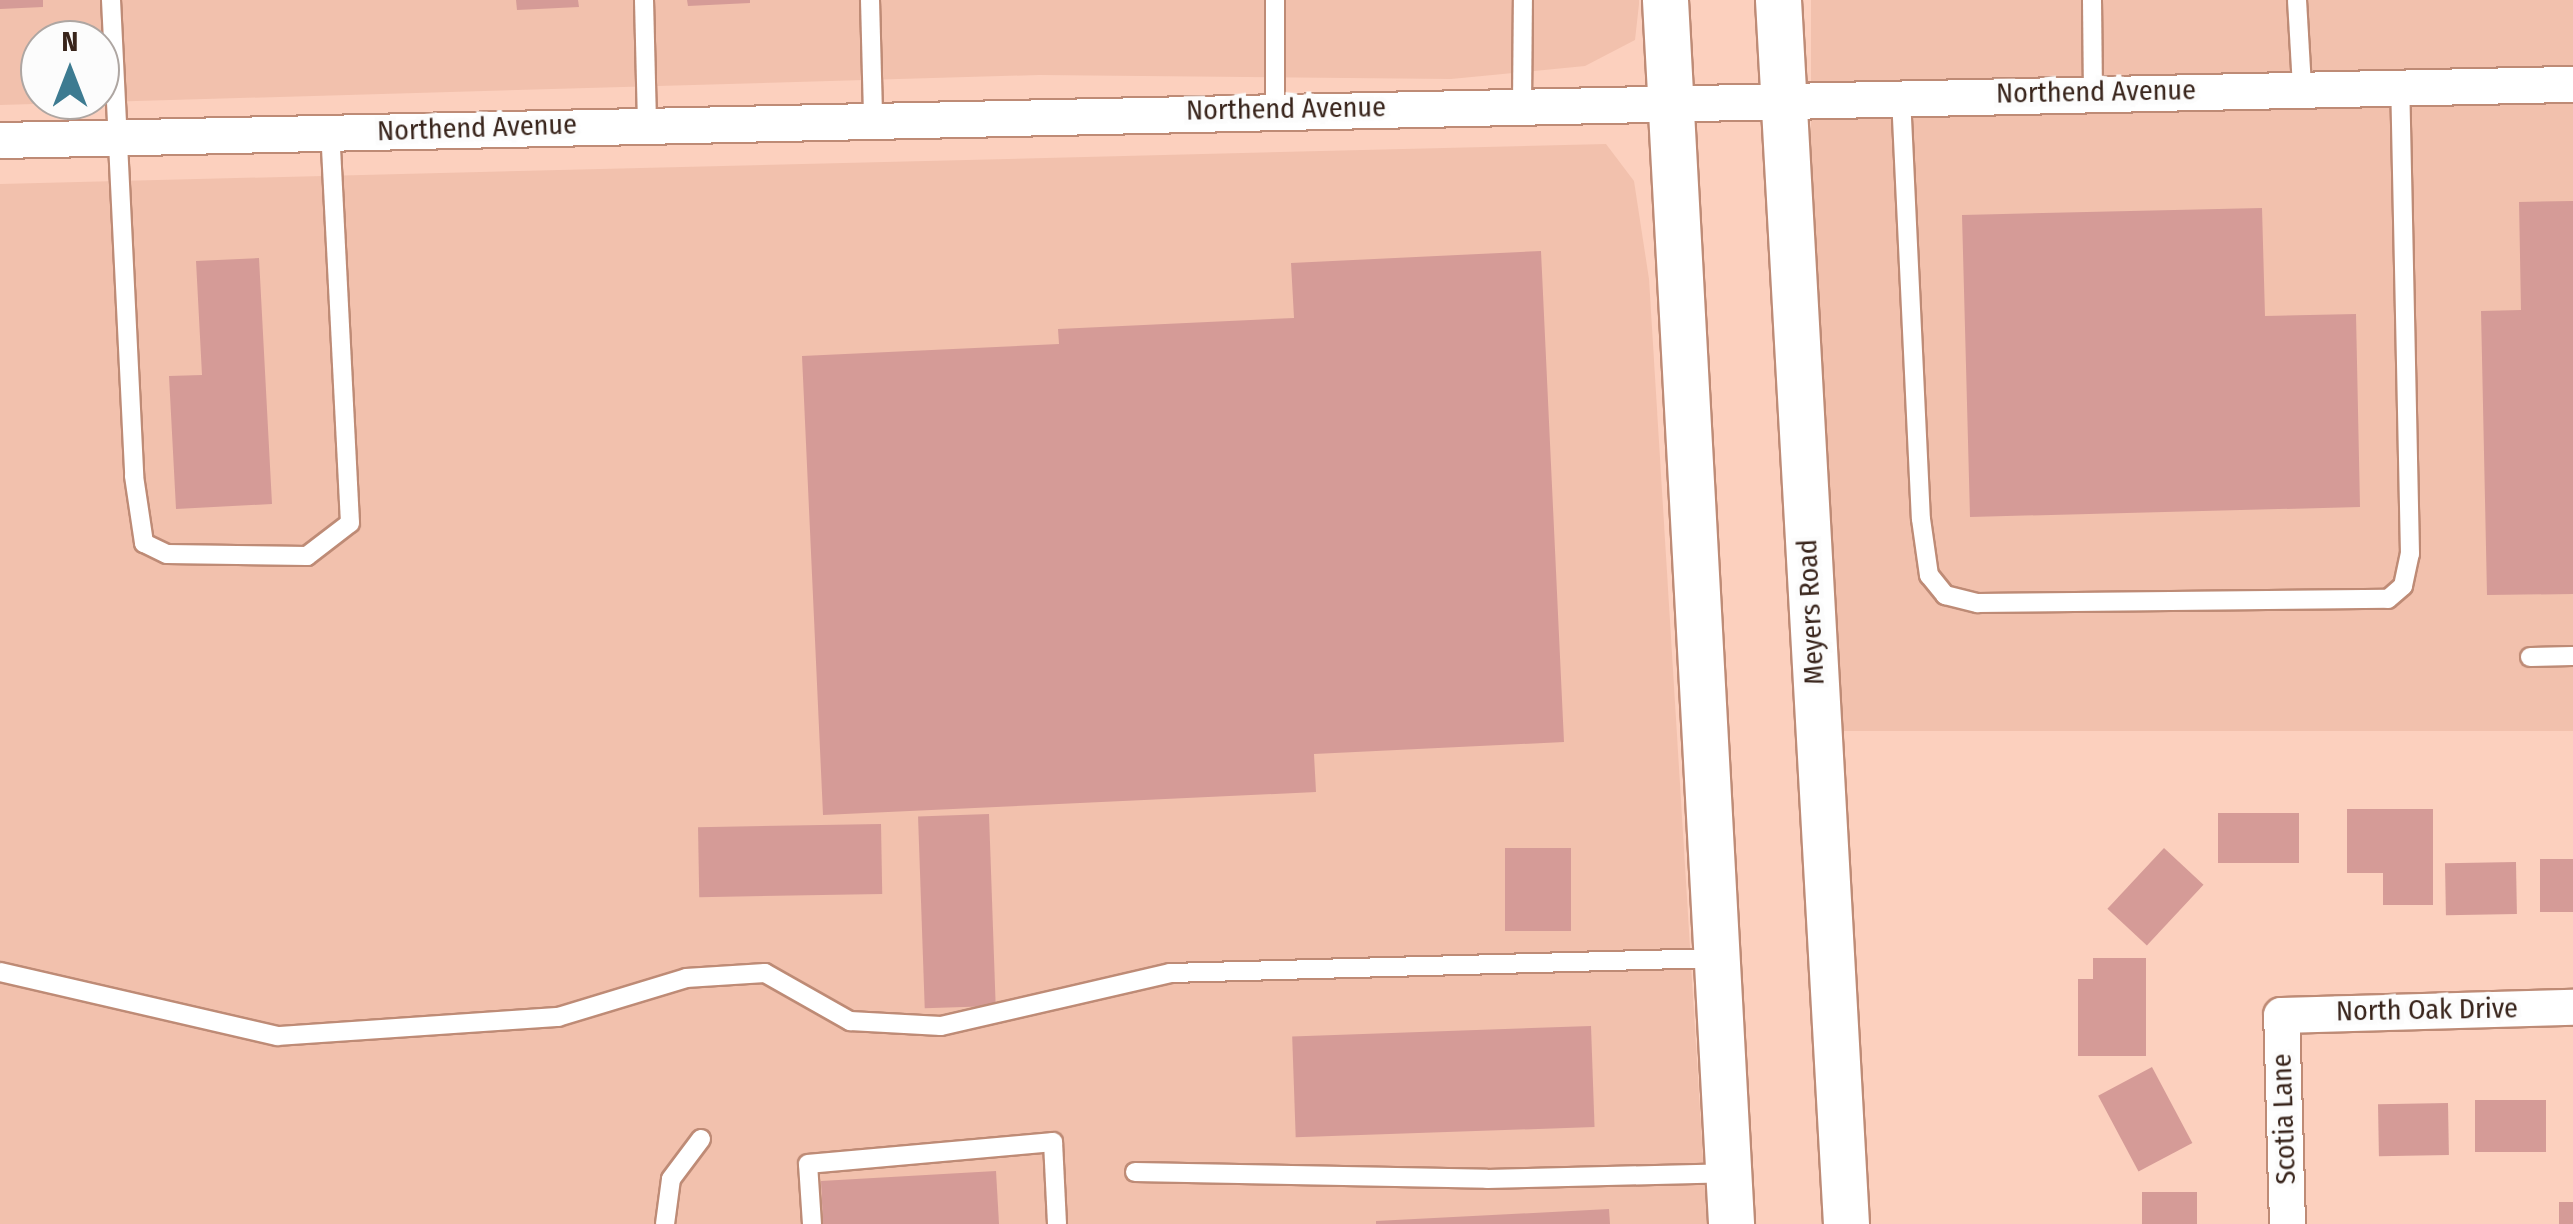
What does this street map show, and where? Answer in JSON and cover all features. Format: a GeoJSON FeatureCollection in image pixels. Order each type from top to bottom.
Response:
{"type":"FeatureCollection","features":[{"type":"Feature","properties":{"kind":"street"},"geometry":{"type":"LineString","coordinates":[[1665,0],[1667,101],[1730,1224]]}},
{"type":"Feature","properties":{"kind":"street","name":"Meyers Road"},"geometry":{"type":"LineString","coordinates":[[1778,0],[1846,1224]]}},
{"type":"Feature","properties":{"kind":"street","name":"Northend Avenue"},"geometry":{"type":"LineString","coordinates":[[0,140],[1275,109],[2573,84]]}},
{"type":"Feature","properties":{"kind":"street","name":"North Oak Drive"},"geometry":{"type":"LineString","coordinates":[[2282,1015],[2573,1007]]}},
{"type":"Feature","properties":{"kind":"street","name":"Scotia Lane"},"geometry":{"type":"LineString","coordinates":[[2282,1015],[2287,1224]]}},
{"type":"Feature","properties":{"kind":"lane"},"geometry":{"type":"LineString","coordinates":[[111,0],[122,137],[134,476],[144,543],[167,554],[307,556],[350,523],[330,132]]}},
{"type":"Feature","properties":{"kind":"lane"},"geometry":{"type":"LineString","coordinates":[[644,0],[648,124]]}},
{"type":"Feature","properties":{"kind":"lane"},"geometry":{"type":"LineString","coordinates":[[870,0],[873,118]]}},
{"type":"Feature","properties":{"kind":"lane"},"geometry":{"type":"LineString","coordinates":[[1274,0],[1275,109]]}},
{"type":"Feature","properties":{"kind":"lane"},"geometry":{"type":"LineString","coordinates":[[1522,104],[1523,0]]}},
{"type":"Feature","properties":{"kind":"lane"},"geometry":{"type":"LineString","coordinates":[[2092,0],[2094,92]]}},
{"type":"Feature","properties":{"kind":"lane"},"geometry":{"type":"LineString","coordinates":[[2297,0],[2302,88]]}},
{"type":"Feature","properties":{"kind":"lane"},"geometry":{"type":"LineString","coordinates":[[1901,96],[1921,518],[1930,575],[1945,595],[1978,603],[2388,599],[2404,586],[2410,554],[2400,87]]}},
{"type":"Feature","properties":{"kind":"lane"},"geometry":{"type":"LineString","coordinates":[[2530,657],[2573,656]]}},
{"type":"Feature","properties":{"kind":"lane"},"geometry":{"type":"LineString","coordinates":[[0,972],[278,1036],[558,1017],[686,978],[765,973],[850,1021],[941,1026],[1170,973],[1716,958]]}},
{"type":"Feature","properties":{"kind":"lane"},"geometry":{"type":"LineString","coordinates":[[665,1224],[672,1179],[700,1139]]}},
{"type":"Feature","properties":{"kind":"lane"},"geometry":{"type":"LineString","coordinates":[[812,1224],[808,1164],[1053,1142],[1058,1224]]}},
{"type":"Feature","properties":{"kind":"lane"},"geometry":{"type":"LineString","coordinates":[[1135,1172],[1488,1179],[1728,1173]]}},
{"type":"Feature","properties":{"kind":"shaded area"},"geometry":{"type":"Polygon","coordinates":[[[0,0],[1639,0],[1635,40],[1585,66],[1451,79],[1039,75],[120,102],[120,20],[20,20],[20,104],[0,105],[0,0]]]}},
{"type":"Feature","properties":{"kind":"shaded area"},"geometry":{"type":"Polygon","coordinates":[[[1811,0],[2573,0],[2573,731],[1811,731],[1811,0]]]}},
{"type":"Feature","properties":{"kind":"shaded area"},"geometry":{"type":"Polygon","coordinates":[[[1606,144],[1634,181],[1649,279],[1707,1224],[0,1224],[0,184],[1606,144]]]}},
{"type":"Feature","properties":{"kind":"building"},"geometry":{"type":"Polygon","coordinates":[[[0,0],[43,0],[43,7],[0,9],[0,0]]]}},
{"type":"Feature","properties":{"kind":"building"},"geometry":{"type":"Polygon","coordinates":[[[516,0],[578,0],[579,7],[517,10],[516,0]]]}},
{"type":"Feature","properties":{"kind":"building"},"geometry":{"type":"Polygon","coordinates":[[[687,0],[750,0],[750,3],[688,6],[687,0]]]}},
{"type":"Feature","properties":{"kind":"building"},"geometry":{"type":"Polygon","coordinates":[[[2573,201],[2573,594],[2487,595],[2481,311],[2521,310],[2519,202],[2573,201]]]}},
{"type":"Feature","properties":{"kind":"building"},"geometry":{"type":"Polygon","coordinates":[[[2262,208],[2265,316],[2356,314],[2360,507],[1970,517],[1962,215],[2262,208]]]}},
{"type":"Feature","properties":{"kind":"building"},"geometry":{"type":"Polygon","coordinates":[[[1541,251],[1564,742],[1314,754],[1316,792],[823,815],[802,356],[1059,344],[1058,329],[1294,318],[1291,263],[1541,251]]]}},
{"type":"Feature","properties":{"kind":"building"},"geometry":{"type":"Polygon","coordinates":[[[259,258],[272,504],[176,509],[169,376],[202,375],[196,261],[259,258]]]}},
{"type":"Feature","properties":{"kind":"building"},"geometry":{"type":"Polygon","coordinates":[[[2347,809],[2433,809],[2433,905],[2383,905],[2383,873],[2347,873],[2347,809]]]}},
{"type":"Feature","properties":{"kind":"building"},"geometry":{"type":"Polygon","coordinates":[[[2218,813],[2299,813],[2299,863],[2218,863],[2218,813]]]}},
{"type":"Feature","properties":{"kind":"building"},"geometry":{"type":"Polygon","coordinates":[[[989,814],[996,1006],[925,1008],[918,816],[989,814]]]}},
{"type":"Feature","properties":{"kind":"building"},"geometry":{"type":"Polygon","coordinates":[[[881,824],[882,894],[699,897],[698,827],[881,824]]]}},
{"type":"Feature","properties":{"kind":"building"},"geometry":{"type":"Polygon","coordinates":[[[1505,848],[1571,848],[1571,931],[1505,931],[1505,848]]]}},
{"type":"Feature","properties":{"kind":"building"},"geometry":{"type":"Polygon","coordinates":[[[2164,848],[2203,885],[2147,946],[2107,909],[2164,848]]]}},
{"type":"Feature","properties":{"kind":"building"},"geometry":{"type":"Polygon","coordinates":[[[2540,859],[2573,859],[2573,912],[2540,912],[2540,859]]]}},
{"type":"Feature","properties":{"kind":"building"},"geometry":{"type":"Polygon","coordinates":[[[2516,862],[2517,914],[2446,915],[2445,863],[2516,862]]]}},
{"type":"Feature","properties":{"kind":"building"},"geometry":{"type":"Polygon","coordinates":[[[2093,958],[2146,958],[2146,1056],[2078,1056],[2078,979],[2093,979],[2093,958]]]}},
{"type":"Feature","properties":{"kind":"building"},"geometry":{"type":"Polygon","coordinates":[[[1591,1026],[1595,1127],[1296,1137],[1292,1036],[1591,1026]]]}},
{"type":"Feature","properties":{"kind":"building"},"geometry":{"type":"Polygon","coordinates":[[[2152,1067],[2192,1143],[2139,1172],[2098,1096],[2152,1067]]]}},
{"type":"Feature","properties":{"kind":"building"},"geometry":{"type":"Polygon","coordinates":[[[2475,1100],[2546,1100],[2546,1152],[2475,1152],[2475,1100]]]}},
{"type":"Feature","properties":{"kind":"building"},"geometry":{"type":"Polygon","coordinates":[[[2448,1103],[2449,1155],[2379,1156],[2378,1104],[2448,1103]]]}},
{"type":"Feature","properties":{"kind":"building"},"geometry":{"type":"Polygon","coordinates":[[[996,1171],[999,1224],[823,1224],[821,1181],[996,1171]]]}},
{"type":"Feature","properties":{"kind":"building"},"geometry":{"type":"Polygon","coordinates":[[[2142,1192],[2197,1192],[2197,1224],[2142,1224],[2142,1192]]]}},
{"type":"Feature","properties":{"kind":"building"},"geometry":{"type":"Polygon","coordinates":[[[2559,1202],[2573,1202],[2573,1224],[2559,1224],[2559,1202]]]}},
{"type":"Feature","properties":{"kind":"building"},"geometry":{"type":"Polygon","coordinates":[[[1609,1209],[1610,1224],[1376,1224],[1376,1221],[1609,1209]]]}}]}
